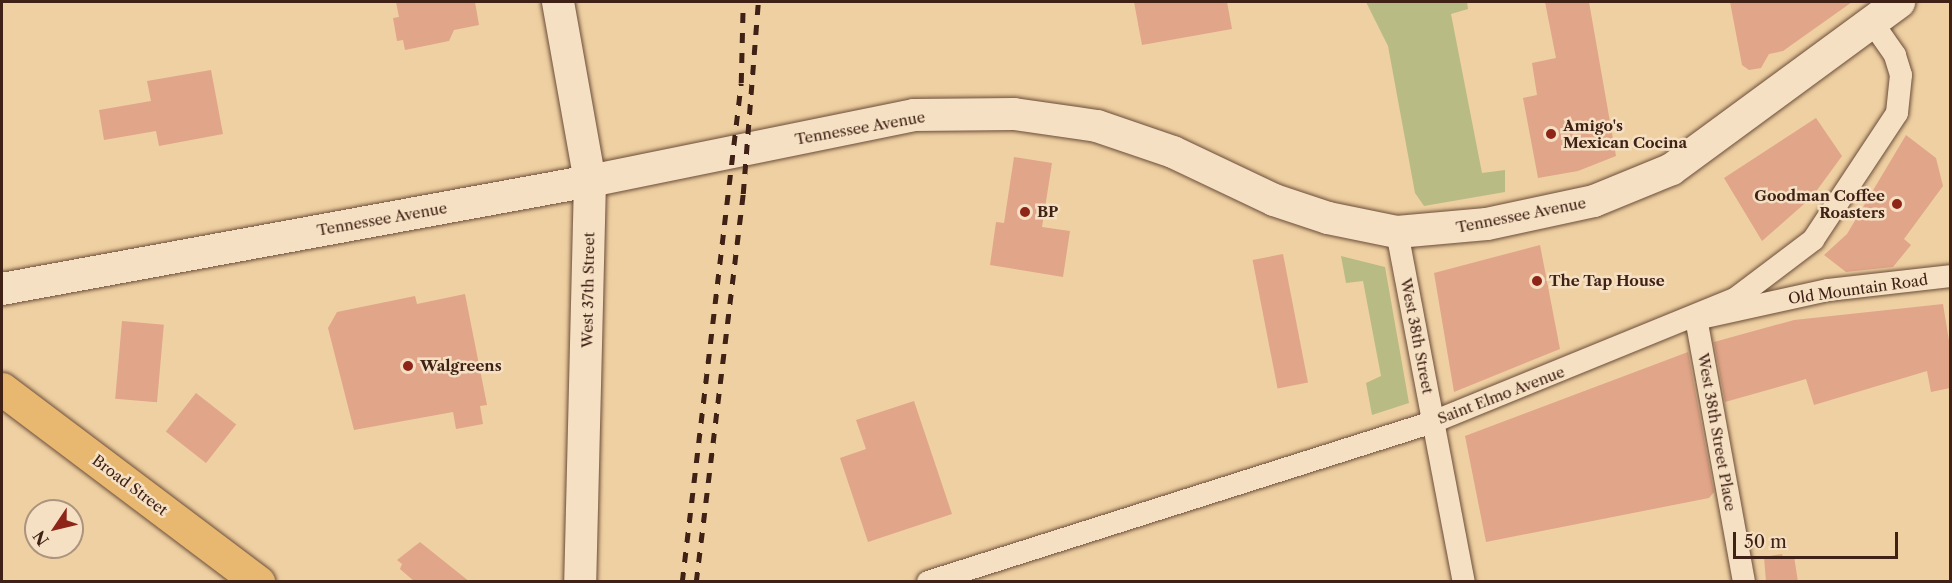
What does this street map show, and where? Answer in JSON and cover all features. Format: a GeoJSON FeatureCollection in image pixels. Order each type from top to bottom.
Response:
{"type":"FeatureCollection","features":[{"type":"Feature","properties":{"kind":"main road","name":"West 37th Street"},"geometry":{"type":"LineString","coordinates":[[558,2],[590,181],[580,582]]}},
{"type":"Feature","properties":{"kind":"main road","name":"Tennessee Avenue"},"geometry":{"type":"LineString","coordinates":[[2,289],[590,181],[914,115],[1014,114],[1097,126],[1173,152],[1274,200],[1328,218],[1397,232],[1487,224],[1594,201],[1666,172],[1899,2]]}},
{"type":"Feature","properties":{"kind":"main road","name":"Broad Street"},"geometry":{"type":"LineString","coordinates":[[2,389],[258,582]]}},
{"type":"Feature","properties":{"kind":"street","name":"Saint Elmo Avenue"},"geometry":{"type":"LineString","coordinates":[[928,582],[1433,422],[1696,319],[1736,299],[1813,240],[1897,113],[1901,75],[1895,55],[1872,22]]}},
{"type":"Feature","properties":{"kind":"street","name":"West 38th Street"},"geometry":{"type":"LineString","coordinates":[[1397,232],[1464,582]]}},
{"type":"Feature","properties":{"kind":"street","name":"Old Mountain Road"},"geometry":{"type":"LineString","coordinates":[[1696,319],[1828,290],[1950,276]]}},
{"type":"Feature","properties":{"kind":"street","name":"West 38th Street Place"},"geometry":{"type":"LineString","coordinates":[[1696,319],[1744,582]]}},
{"type":"Feature","properties":{"kind":"green space"},"geometry":{"type":"Polygon","coordinates":[[[1366,2],[1467,2],[1468,9],[1451,14],[1482,173],[1505,170],[1505,192],[1424,206],[1415,193],[1388,46],[1366,2]]]}},
{"type":"Feature","properties":{"kind":"green space"},"geometry":{"type":"Polygon","coordinates":[[[1341,256],[1385,267],[1409,403],[1372,415],[1366,383],[1381,376],[1363,281],[1346,283],[1341,256]]]}},
{"type":"Feature","properties":{"kind":"building"},"geometry":{"type":"Polygon","coordinates":[[[396,2],[475,2],[479,25],[454,30],[449,41],[405,50],[403,40],[397,41],[393,18],[399,17],[396,2]]]}},
{"type":"Feature","properties":{"kind":"building"},"geometry":{"type":"Polygon","coordinates":[[[1134,2],[1227,2],[1232,29],[1142,45],[1134,2]]]}},
{"type":"Feature","properties":{"kind":"building"},"geometry":{"type":"Polygon","coordinates":[[[1545,2],[1589,2],[1616,156],[1578,171],[1538,178],[1523,98],[1537,95],[1532,63],[1556,58],[1545,2]]]}},
{"type":"Feature","properties":{"kind":"building"},"geometry":{"type":"Polygon","coordinates":[[[1730,2],[1852,2],[1783,51],[1769,54],[1761,68],[1749,70],[1742,65],[1730,2]]]}},
{"type":"Feature","properties":{"kind":"building"},"geometry":{"type":"Polygon","coordinates":[[[211,70],[223,134],[159,146],[156,131],[104,140],[99,110],[151,101],[147,81],[211,70]]]}},
{"type":"Feature","properties":{"kind":"building"},"geometry":{"type":"Polygon","coordinates":[[[1816,118],[1842,156],[1812,197],[1762,241],[1724,178],[1816,118]]]}},
{"type":"Feature","properties":{"kind":"building"},"geometry":{"type":"Polygon","coordinates":[[[1906,135],[1936,158],[1943,186],[1904,239],[1911,245],[1893,267],[1846,272],[1824,255],[1847,234],[1906,135]]]}},
{"type":"Feature","properties":{"kind":"building","name":"BP"},"geometry":{"type":"Polygon","coordinates":[[[1014,157],[1052,163],[1042,227],[1070,231],[1063,277],[990,265],[996,222],[1004,223],[1014,157]]]}},
{"type":"Feature","properties":{"kind":"building"},"geometry":{"type":"Polygon","coordinates":[[[1540,245],[1560,349],[1454,392],[1434,273],[1540,245]]]}},
{"type":"Feature","properties":{"kind":"building"},"geometry":{"type":"Polygon","coordinates":[[[1283,254],[1308,383],[1278,389],[1253,260],[1283,254]]]}},
{"type":"Feature","properties":{"kind":"building","name":"Walgreens"},"geometry":{"type":"Polygon","coordinates":[[[465,294],[487,405],[480,406],[483,424],[456,429],[453,412],[354,430],[328,328],[337,312],[415,296],[417,304],[465,294]]]}},
{"type":"Feature","properties":{"kind":"building"},"geometry":{"type":"Polygon","coordinates":[[[1943,304],[1950,347],[1950,388],[1931,392],[1927,371],[1814,405],[1806,379],[1725,402],[1714,342],[1794,320],[1943,304]]]}},
{"type":"Feature","properties":{"kind":"building"},"geometry":{"type":"Polygon","coordinates":[[[122,321],[164,325],[157,402],[115,399],[122,321]]]}},
{"type":"Feature","properties":{"kind":"building"},"geometry":{"type":"Polygon","coordinates":[[[1688,352],[1714,492],[1709,498],[1486,542],[1465,436],[1688,352]]]}},
{"type":"Feature","properties":{"kind":"building"},"geometry":{"type":"Polygon","coordinates":[[[196,393],[236,424],[206,463],[166,432],[196,393]]]}},
{"type":"Feature","properties":{"kind":"building"},"geometry":{"type":"Polygon","coordinates":[[[914,401],[952,514],[868,542],[840,458],[866,449],[856,420],[914,401]]]}},
{"type":"Feature","properties":{"kind":"building"},"geometry":{"type":"Polygon","coordinates":[[[420,542],[470,582],[415,582],[400,569],[402,564],[397,560],[420,542]]]}},
{"type":"Feature","properties":{"kind":"building"},"geometry":{"type":"Polygon","coordinates":[[[1782,554],[1783,558],[1794,556],[1798,582],[1766,582],[1764,557],[1782,554]]]}},
{"type":"Feature","properties":{"kind":"railway"},"geometry":{"type":"LineString","coordinates":[[682,582],[741,83],[743,2]]}},
{"type":"Feature","properties":{"kind":"railway"},"geometry":{"type":"LineString","coordinates":[[696,582],[743,194],[758,2]]}},
{"type":"Feature","properties":{"kind":"place","name":"Amigo's Mexican Cocina"},"geometry":{"type":"Point","coordinates":[1551,134]}},
{"type":"Feature","properties":{"kind":"place","name":"Goodman Coffee Roasters"},"geometry":{"type":"Point","coordinates":[1897,204]}},
{"type":"Feature","properties":{"kind":"place","name":"BP"},"geometry":{"type":"Point","coordinates":[1025,212]}},
{"type":"Feature","properties":{"kind":"place","name":"The Tap House"},"geometry":{"type":"Point","coordinates":[1537,281]}},
{"type":"Feature","properties":{"kind":"place","name":"Walgreens"},"geometry":{"type":"Point","coordinates":[408,366]}}]}
